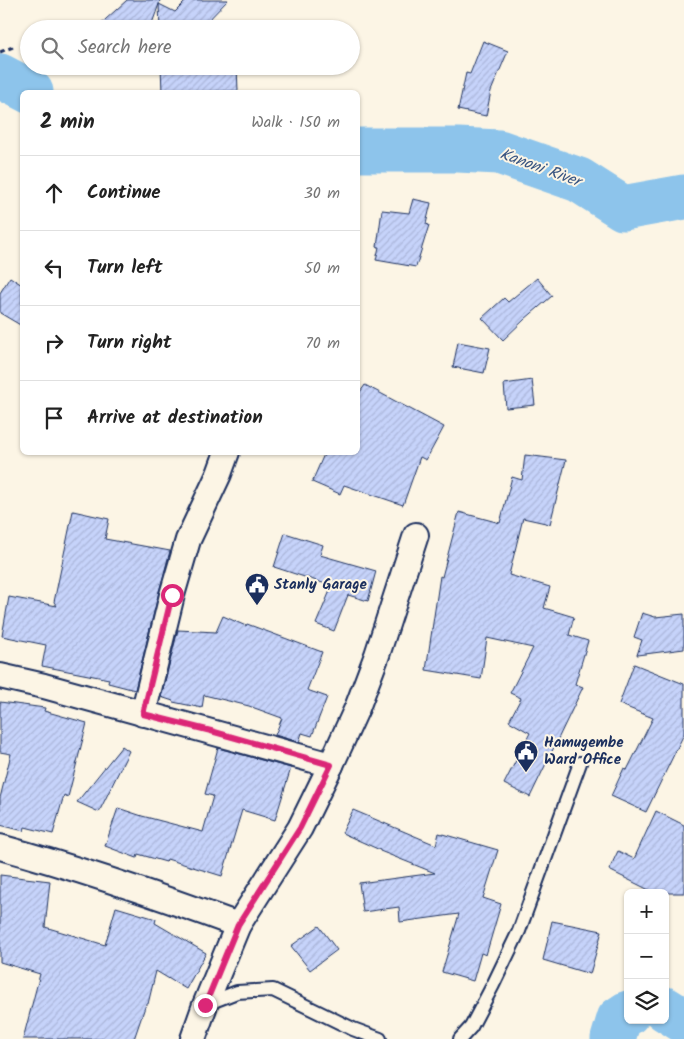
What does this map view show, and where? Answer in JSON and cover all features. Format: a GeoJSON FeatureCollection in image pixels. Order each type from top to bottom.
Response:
{"type":"FeatureCollection","features":[{"type":"Feature","properties":{"kind":"street"},"geometry":{"type":"LineString","coordinates":[[143,714],[172,595],[188,540],[226,455]]}},
{"type":"Feature","properties":{"kind":"street"},"geometry":{"type":"LineString","coordinates":[[192,1039],[238,925],[300,828],[357,708],[377,655],[416,534]]}},
{"type":"Feature","properties":{"kind":"street"},"geometry":{"type":"LineString","coordinates":[[0,676],[44,686],[331,765]]}},
{"type":"Feature","properties":{"kind":"street"},"geometry":{"type":"LineString","coordinates":[[0,847],[149,893],[238,925]]}},
{"type":"Feature","properties":{"kind":"lane"},"geometry":{"type":"LineString","coordinates":[[460,1039],[471,1027],[519,931],[580,763]]}},
{"type":"Feature","properties":{"kind":"lane"},"geometry":{"type":"LineString","coordinates":[[205,1005],[237,992],[273,990],[354,1029],[380,1039]]}},
{"type":"Feature","properties":{"kind":"path"},"geometry":{"type":"LineString","coordinates":[[0,52],[13,47]]}},
{"type":"Feature","properties":{"kind":"building"},"geometry":{"type":"Polygon","coordinates":[[[127,0],[160,0],[153,20],[105,20],[127,0]]]}},
{"type":"Feature","properties":{"kind":"building"},"geometry":{"type":"Polygon","coordinates":[[[187,0],[228,0],[209,20],[160,20],[159,4],[175,12],[187,0]]]}},
{"type":"Feature","properties":{"kind":"building"},"geometry":{"type":"Polygon","coordinates":[[[483,41],[508,51],[491,91],[486,116],[458,110],[466,73],[470,74],[483,41]]]}},
{"type":"Feature","properties":{"kind":"building"},"geometry":{"type":"Polygon","coordinates":[[[161,75],[237,75],[238,90],[162,90],[161,75]]]}},
{"type":"Feature","properties":{"kind":"building"},"geometry":{"type":"Polygon","coordinates":[[[413,199],[431,203],[426,224],[429,225],[416,267],[376,260],[382,210],[409,213],[413,199]]]}},
{"type":"Feature","properties":{"kind":"building"},"geometry":{"type":"Polygon","coordinates":[[[10,277],[20,284],[20,325],[0,313],[0,293],[10,277]]]}},
{"type":"Feature","properties":{"kind":"building"},"geometry":{"type":"Polygon","coordinates":[[[537,278],[552,296],[503,340],[482,318],[504,298],[508,302],[537,278]]]}},
{"type":"Feature","properties":{"kind":"building"},"geometry":{"type":"Polygon","coordinates":[[[458,342],[490,348],[484,373],[453,367],[458,342]]]}},
{"type":"Feature","properties":{"kind":"building"},"geometry":{"type":"Polygon","coordinates":[[[532,380],[535,405],[506,408],[504,384],[532,380]]]}},
{"type":"Feature","properties":{"kind":"building"},"geometry":{"type":"Polygon","coordinates":[[[365,385],[444,427],[426,460],[420,457],[403,505],[344,485],[340,494],[312,482],[324,455],[360,455],[360,392],[365,385]]]}},
{"type":"Feature","properties":{"kind":"building"},"geometry":{"type":"Polygon","coordinates":[[[525,455],[566,460],[550,524],[523,518],[509,575],[550,587],[544,608],[574,617],[569,635],[588,641],[575,684],[583,687],[530,797],[504,784],[530,733],[509,721],[521,698],[510,693],[533,648],[487,638],[481,679],[426,670],[440,576],[442,577],[459,512],[500,523],[512,477],[522,480],[525,455]]]}},
{"type":"Feature","properties":{"kind":"building"},"geometry":{"type":"Polygon","coordinates":[[[73,511],[109,519],[105,539],[170,551],[135,690],[108,683],[109,679],[42,666],[46,645],[2,636],[9,597],[57,606],[54,602],[73,511]]]}},
{"type":"Feature","properties":{"kind":"building"},"geometry":{"type":"Polygon","coordinates":[[[285,533],[323,545],[320,555],[376,571],[368,601],[348,595],[334,631],[316,624],[332,586],[274,567],[285,533]]]}},
{"type":"Feature","properties":{"kind":"building"},"geometry":{"type":"Polygon","coordinates":[[[642,613],[655,617],[684,614],[684,649],[637,655],[642,640],[634,637],[642,613]]]}},
{"type":"Feature","properties":{"kind":"building"},"geometry":{"type":"Polygon","coordinates":[[[223,616],[246,626],[247,624],[322,652],[307,690],[327,697],[312,736],[302,733],[299,742],[275,735],[282,718],[249,706],[204,695],[202,708],[173,702],[161,697],[178,630],[216,632],[223,616]]]}},
{"type":"Feature","properties":{"kind":"building"},"geometry":{"type":"Polygon","coordinates":[[[634,664],[684,684],[684,734],[646,812],[611,796],[624,768],[627,770],[653,718],[619,704],[634,664]]]}},
{"type":"Feature","properties":{"kind":"building"},"geometry":{"type":"Polygon","coordinates":[[[0,702],[45,708],[44,711],[87,723],[68,797],[64,795],[53,834],[25,827],[24,831],[0,825],[0,798],[11,754],[0,752],[0,702]]]}},
{"type":"Feature","properties":{"kind":"building"},"geometry":{"type":"Polygon","coordinates":[[[122,746],[129,751],[99,812],[77,802],[122,746]]]}},
{"type":"Feature","properties":{"kind":"building"},"geometry":{"type":"Polygon","coordinates":[[[218,748],[291,768],[275,820],[242,810],[222,876],[167,859],[166,862],[138,854],[137,858],[105,846],[118,808],[203,832],[213,796],[205,794],[218,748]]]}},
{"type":"Feature","properties":{"kind":"building"},"geometry":{"type":"Polygon","coordinates":[[[353,810],[436,845],[439,833],[498,850],[483,898],[501,904],[486,955],[481,953],[473,981],[442,972],[459,914],[400,922],[399,907],[363,912],[359,883],[435,873],[380,851],[342,833],[353,810]]]}},
{"type":"Feature","properties":{"kind":"building"},"geometry":{"type":"Polygon","coordinates":[[[656,811],[684,825],[684,893],[669,893],[669,889],[647,889],[609,870],[618,851],[634,859],[656,811]]]}},
{"type":"Feature","properties":{"kind":"building"},"geometry":{"type":"Polygon","coordinates":[[[0,875],[50,881],[45,927],[105,945],[116,907],[156,919],[155,923],[206,953],[186,989],[156,971],[148,1004],[146,1004],[134,1039],[23,1039],[40,974],[0,962],[0,875]]]}},
{"type":"Feature","properties":{"kind":"building"},"geometry":{"type":"Polygon","coordinates":[[[552,921],[602,931],[590,974],[543,960],[552,921]]]}},
{"type":"Feature","properties":{"kind":"building"},"geometry":{"type":"Polygon","coordinates":[[[319,926],[337,950],[310,970],[291,946],[319,926]]]}},
{"type":"Feature","properties":{"kind":"waterway","name":"Kanoni River"},"geometry":{"type":"LineString","coordinates":[[0,76],[27,90]]}},
{"type":"Feature","properties":{"kind":"waterway","name":"Kanoni River"},"geometry":{"type":"LineString","coordinates":[[360,150],[499,152],[579,180],[623,208],[684,197]]}},
{"type":"Feature","properties":{"kind":"waterway","name":"Kanoni River"},"geometry":{"type":"LineString","coordinates":[[669,1012],[684,1021]]}},
{"type":"Feature","properties":{"kind":"waterway","name":"Kanoni River"},"geometry":{"type":"LineString","coordinates":[[613,1039],[619,1019],[624,1016]]}},
{"type":"Feature","properties":{"kind":"place","name":"Stanly Garage"},"geometry":{"type":"Point","coordinates":[257,606]}},
{"type":"Feature","properties":{"kind":"place","name":"Hamugembe Ward Office"},"geometry":{"type":"Point","coordinates":[526,773]}},
{"type":"Feature","properties":{"kind":"route"},"geometry":{"type":"LineString","coordinates":[[172,595],[143,714],[331,765],[300,828],[238,925],[205,1005]]}}]}
